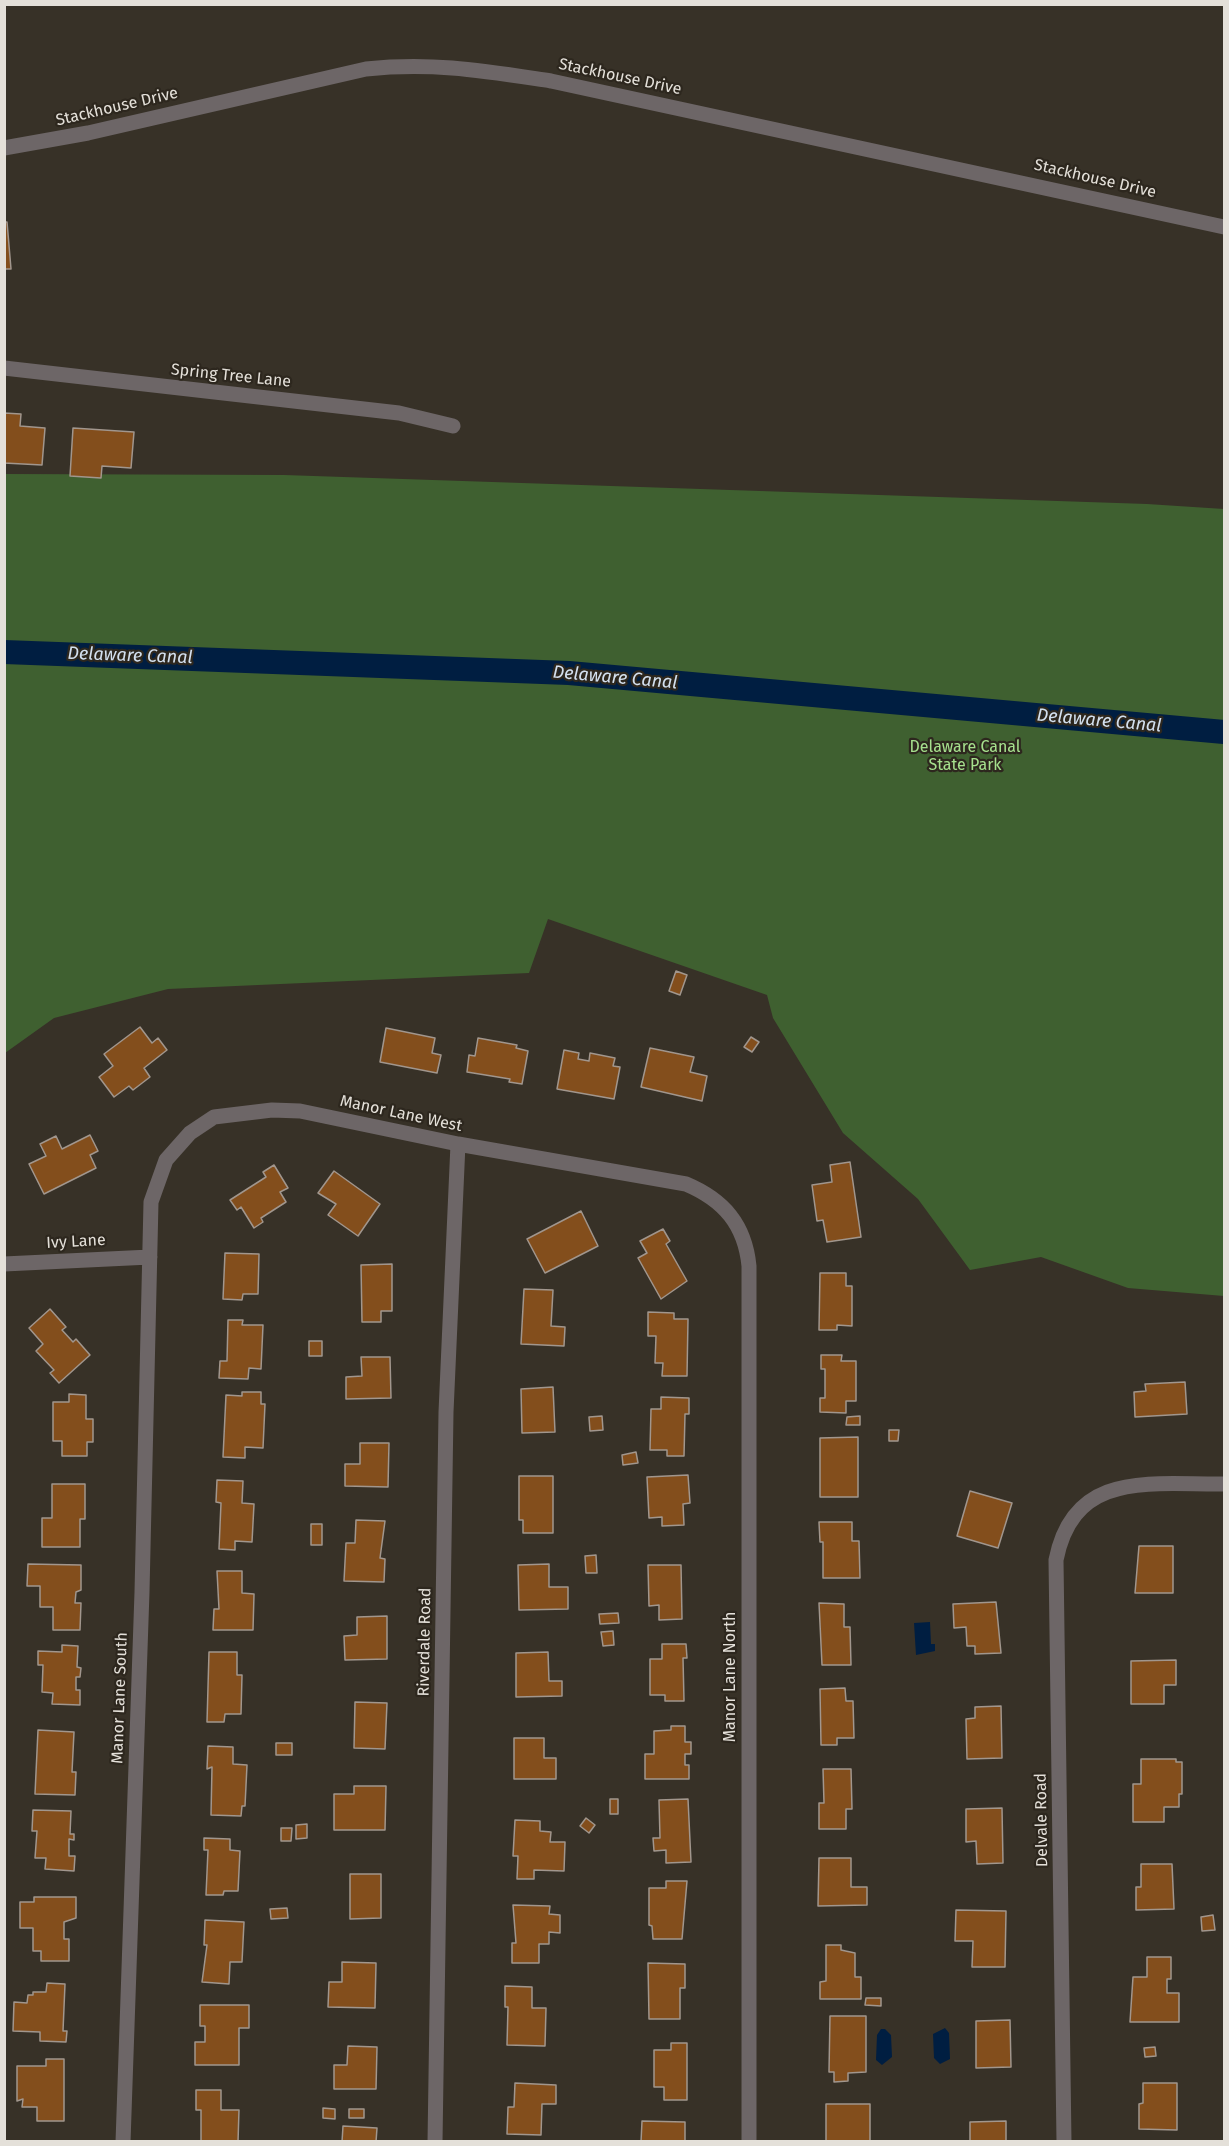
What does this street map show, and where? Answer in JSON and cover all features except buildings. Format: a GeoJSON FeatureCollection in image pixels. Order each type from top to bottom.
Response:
{"type":"FeatureCollection","features":[{"type":"Feature","properties":{"kind":"street","name":"Stackhouse Drive"},"geometry":{"type":"LineString","coordinates":[[4,148],[88,133],[366,69],[410,64],[455,66],[563,83],[1224,226]]}},
{"type":"Feature","properties":{"kind":"street","name":"Spring Tree Lane"},"geometry":{"type":"LineString","coordinates":[[4,368],[399,413],[453,426]]}},
{"type":"Feature","properties":{"kind":"street","name":"Manor Lane West"},"geometry":{"type":"LineString","coordinates":[[150,1257],[151,1202],[157,1180],[166,1161],[179,1143],[214,1117],[242,1111],[300,1111],[458,1144],[686,1184],[715,1199],[732,1216]]}},
{"type":"Feature","properties":{"kind":"street","name":"Riverdale Road"},"geometry":{"type":"LineString","coordinates":[[435,2142],[446,1412],[458,1144]]}},
{"type":"Feature","properties":{"kind":"street","name":"Manor Lane North"},"geometry":{"type":"LineString","coordinates":[[732,1216],[745,1241],[748,1266],[749,2142]]}},
{"type":"Feature","properties":{"kind":"street","name":"Ivy Lane"},"geometry":{"type":"LineString","coordinates":[[4,1264],[150,1257]]}},
{"type":"Feature","properties":{"kind":"street","name":"Manor Lane South"},"geometry":{"type":"LineString","coordinates":[[123,2142],[142,1592],[150,1257]]}},
{"type":"Feature","properties":{"kind":"street","name":"Delvale Road"},"geometry":{"type":"LineString","coordinates":[[1064,2142],[1056,1560],[1060,1542],[1068,1524],[1083,1505],[1102,1492],[1120,1486],[1224,1484]]}},
{"type":"Feature","properties":{"kind":"green space","name":"Delaware Canal State Park"},"geometry":{"type":"Polygon","coordinates":[[[5,474],[284,475],[1147,504],[1224,509],[1224,1296],[1128,1288],[1041,1257],[970,1270],[918,1199],[843,1133],[773,1018],[767,995],[548,919],[529,973],[168,989],[54,1018],[5,1053],[5,474]]]}},
{"type":"Feature","properties":{"kind":"water"},"geometry":{"type":"Polygon","coordinates":[[[930,1622],[931,1644],[935,1644],[935,1651],[916,1655],[914,1623],[930,1622]]]}},
{"type":"Feature","properties":{"kind":"water"},"geometry":{"type":"Polygon","coordinates":[[[945,2028],[949,2033],[950,2059],[940,2064],[934,2058],[933,2034],[945,2028]]]}},
{"type":"Feature","properties":{"kind":"water"},"geometry":{"type":"Polygon","coordinates":[[[881,2029],[885,2029],[891,2035],[892,2057],[882,2065],[876,2060],[877,2035],[881,2029]]]}},
{"type":"Feature","properties":{"kind":"waterway","name":"Delaware Canal"},"geometry":{"type":"LineString","coordinates":[[4,652],[569,673],[1224,732]]}}]}
